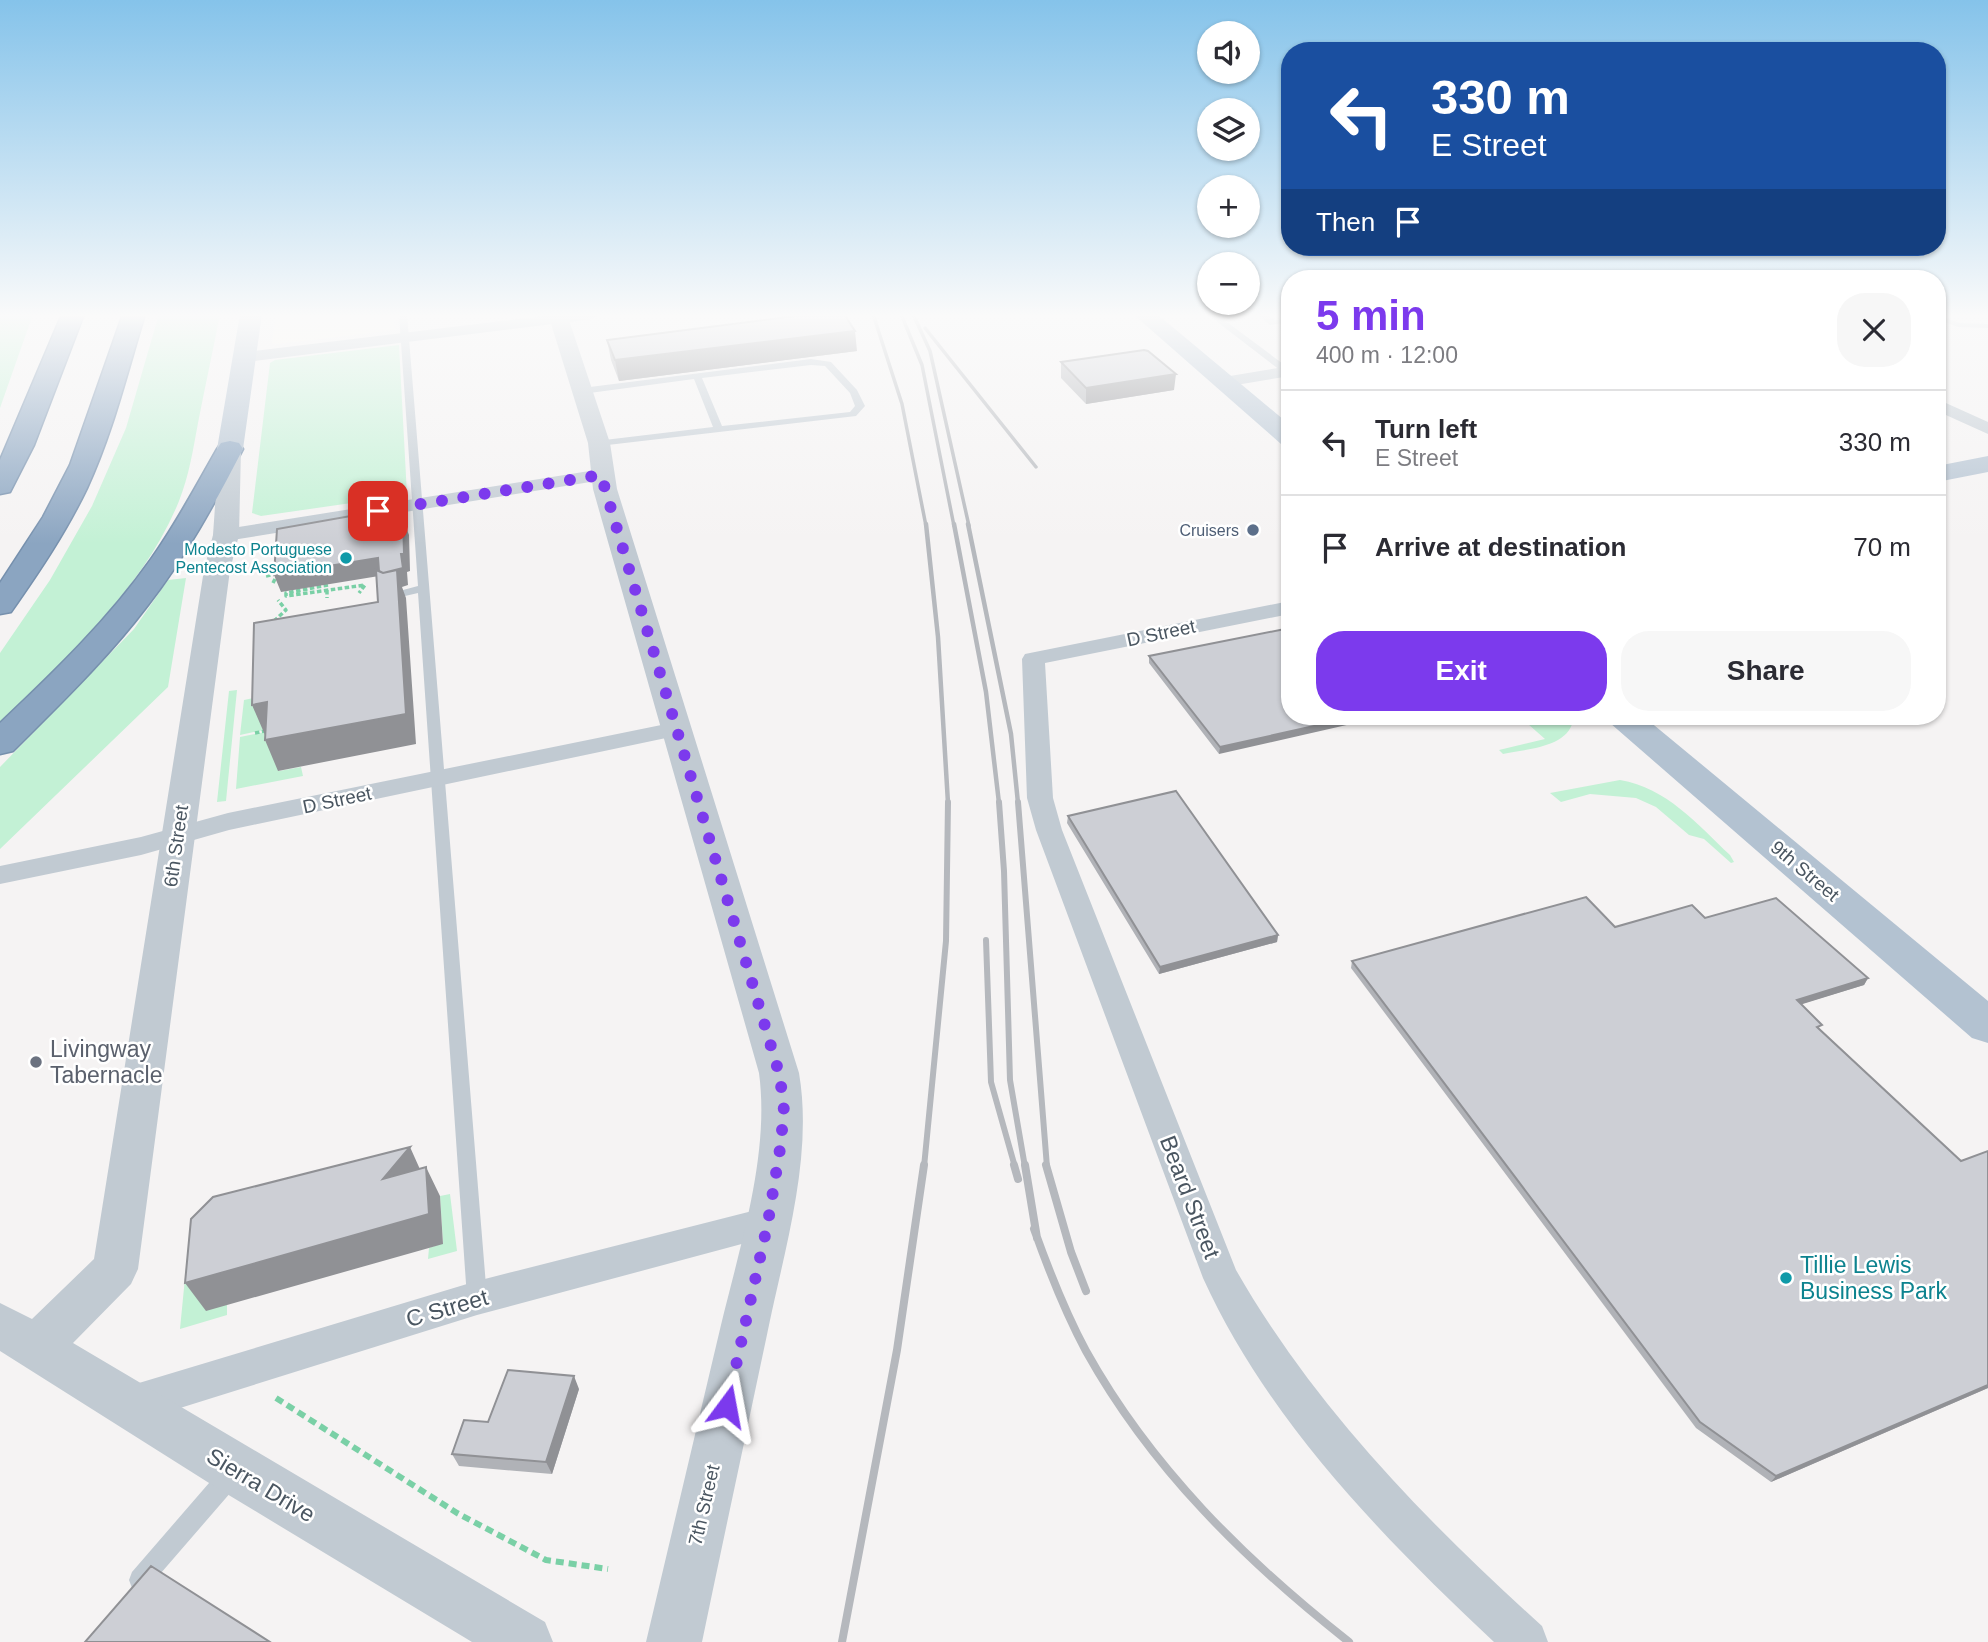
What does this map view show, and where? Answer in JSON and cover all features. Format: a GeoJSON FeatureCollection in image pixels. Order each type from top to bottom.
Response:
{"type":"FeatureCollection","features":[{"type":"Feature","properties":{"kind":"highway"},"geometry":{"type":"LineString","coordinates":[[21,445],[16,412],[22,391]]}},
{"type":"Feature","properties":{"kind":"highway"},"geometry":{"type":"LineString","coordinates":[[0,486],[21,445],[43,391]]}},
{"type":"Feature","properties":{"kind":"highway"},"geometry":{"type":"LineString","coordinates":[[0,605],[52,527],[74,487],[110,391]]}},
{"type":"Feature","properties":{"kind":"highway"},"geometry":{"type":"LineString","coordinates":[[0,743],[123,617],[188,524],[230,449]]}},
{"type":"Feature","properties":{"kind":"main road","name":"6th Street"},"geometry":{"type":"LineString","coordinates":[[230,449],[239,391]]}},
{"type":"Feature","properties":{"kind":"main road"},"geometry":{"type":"LineString","coordinates":[[1234,391],[1281,430]]}},
{"type":"Feature","properties":{"kind":"main road"},"geometry":{"type":"LineString","coordinates":[[1946,472],[1988,464]]}},
{"type":"Feature","properties":{"kind":"main road","name":"9th Street"},"geometry":{"type":"LineString","coordinates":[[1633,725],[1988,1026]]}},
{"type":"Feature","properties":{"kind":"street","name":"7th Street"},"geometry":{"type":"LineString","coordinates":[[582,391],[676,729],[779,1073],[784,1105],[781,1143],[768,1222],[674,1642]]}},
{"type":"Feature","properties":{"kind":"street"},"geometry":{"type":"LineString","coordinates":[[1946,408],[1988,429]]}},
{"type":"Feature","properties":{"kind":"street","name":"6th Street"},"geometry":{"type":"LineString","coordinates":[[18,1336],[115,1269],[217,570],[226,535],[230,449]]}},
{"type":"Feature","properties":{"kind":"street"},"geometry":{"type":"LineString","coordinates":[[226,535],[417,505],[600,459]]}},
{"type":"Feature","properties":{"kind":"street","name":"D Street"},"geometry":{"type":"LineString","coordinates":[[1033,659],[1281,609]]}},
{"type":"Feature","properties":{"kind":"street","name":"Beard Street"},"geometry":{"type":"LineString","coordinates":[[1033,659],[1040,797],[1049,830],[1221,1278],[1256,1340],[1342,1453],[1415,1538],[1527,1642]]}},
{"type":"Feature","properties":{"kind":"street","name":"D Street"},"geometry":{"type":"LineString","coordinates":[[0,874],[178,836],[228,822],[676,729]]}},
{"type":"Feature","properties":{"kind":"street","name":"C Street"},"geometry":{"type":"LineString","coordinates":[[129,1405],[477,1298],[768,1222]]}},
{"type":"Feature","properties":{"kind":"street","name":"Sierra Drive"},"geometry":{"type":"LineString","coordinates":[[18,1336],[235,1470],[525,1642]]}},
{"type":"Feature","properties":{"kind":"lane"},"geometry":{"type":"LineString","coordinates":[[410,391],[477,1298]]}},
{"type":"Feature","properties":{"kind":"lane"},"geometry":{"type":"LineString","coordinates":[[703,391],[718,427]]}},
{"type":"Feature","properties":{"kind":"lane"},"geometry":{"type":"LineString","coordinates":[[600,459],[718,427],[744,428],[853,414],[860,406],[853,391]]}},
{"type":"Feature","properties":{"kind":"lane"},"geometry":{"type":"LineString","coordinates":[[392,596],[423,588]]}},
{"type":"Feature","properties":{"kind":"lane"},"geometry":{"type":"LineString","coordinates":[[121,1602],[235,1470]]}},
{"type":"Feature","properties":{"kind":"path"},"geometry":{"type":"LineString","coordinates":[[266,576],[274,579]]}},
{"type":"Feature","properties":{"kind":"path"},"geometry":{"type":"LineString","coordinates":[[359,593],[366,578]]}},
{"type":"Feature","properties":{"kind":"path"},"geometry":{"type":"LineString","coordinates":[[328,587],[286,596],[286,593],[328,587],[365,585]]}},
{"type":"Feature","properties":{"kind":"path"},"geometry":{"type":"LineString","coordinates":[[327,598],[328,587]]}},
{"type":"Feature","properties":{"kind":"path"},"geometry":{"type":"LineString","coordinates":[[274,621],[285,610],[278,600]]}},
{"type":"Feature","properties":{"kind":"path"},"geometry":{"type":"LineString","coordinates":[[256,733],[265,731]]}},
{"type":"Feature","properties":{"kind":"path"},"geometry":{"type":"LineString","coordinates":[[276,1398],[457,1513],[546,1560],[608,1569]]}},
{"type":"Feature","properties":{"kind":"green space"},"geometry":{"type":"Polygon","coordinates":[[[0,391],[6,391],[0,408],[0,391]]]}},
{"type":"Feature","properties":{"kind":"green space"},"geometry":{"type":"Polygon","coordinates":[[[137,391],[205,391],[185,482],[164,533],[124,593],[101,621],[0,724],[0,653],[50,580],[92,506],[126,428],[137,391]]]}},
{"type":"Feature","properties":{"kind":"green space"},"geometry":{"type":"Polygon","coordinates":[[[267,391],[401,391],[407,495],[261,516],[252,513],[267,391]]]}},
{"type":"Feature","properties":{"kind":"green space"},"geometry":{"type":"Polygon","coordinates":[[[186,578],[168,687],[0,849],[0,767],[134,629],[168,580],[186,578]]]}},
{"type":"Feature","properties":{"kind":"green space"},"geometry":{"type":"Polygon","coordinates":[[[237,690],[226,801],[217,802],[229,691],[237,690]]]}},
{"type":"Feature","properties":{"kind":"green space"},"geometry":{"type":"Polygon","coordinates":[[[264,696],[273,728],[240,735],[244,700],[264,696]]]}},
{"type":"Feature","properties":{"kind":"green space"},"geometry":{"type":"Polygon","coordinates":[[[1529,725],[1571,725],[1563,737],[1544,746],[1503,754],[1499,750],[1545,739],[1529,725]]]}},
{"type":"Feature","properties":{"kind":"green space"},"geometry":{"type":"Polygon","coordinates":[[[265,732],[279,771],[301,767],[303,776],[236,789],[240,737],[265,732]]]}},
{"type":"Feature","properties":{"kind":"green space"},"geometry":{"type":"Polygon","coordinates":[[[1620,780],[1637,784],[1667,799],[1706,831],[1734,862],[1731,863],[1704,839],[1689,835],[1656,807],[1636,798],[1590,794],[1561,802],[1550,793],[1620,780]]]}},
{"type":"Feature","properties":{"kind":"green space"},"geometry":{"type":"Polygon","coordinates":[[[450,1194],[457,1251],[428,1259],[429,1248],[443,1243],[440,1196],[450,1194]]]}},
{"type":"Feature","properties":{"kind":"green space"},"geometry":{"type":"Polygon","coordinates":[[[189,1237],[227,1305],[227,1315],[180,1329],[189,1237]]]}},
{"type":"Feature","properties":{"kind":"building"},"geometry":{"type":"Polygon","coordinates":[[[396,508],[398,519],[403,518],[403,568],[383,573],[379,571],[378,558],[274,575],[277,529],[396,508]]]}},
{"type":"Feature","properties":{"kind":"building"},"geometry":{"type":"Polygon","coordinates":[[[376,570],[383,573],[397,570],[406,714],[265,740],[267,702],[252,705],[254,623],[378,602],[376,570]]]}},
{"type":"Feature","properties":{"kind":"building"},"geometry":{"type":"Polygon","coordinates":[[[1281,630],[1281,725],[1319,725],[1220,747],[1149,656],[1281,630]]]}},
{"type":"Feature","properties":{"kind":"building"},"geometry":{"type":"Polygon","coordinates":[[[1176,791],[1278,935],[1160,967],[1068,816],[1176,791]]]}},
{"type":"Feature","properties":{"kind":"building","name":"Tillie Lewis Business Park"},"geometry":{"type":"Polygon","coordinates":[[[1586,897],[1615,927],[1692,905],[1705,918],[1776,898],[1868,978],[1797,1000],[1822,1025],[1817,1027],[1961,1161],[1988,1151],[1988,1385],[1776,1476],[1700,1422],[1352,961],[1586,897]]]}},
{"type":"Feature","properties":{"kind":"building"},"geometry":{"type":"Polygon","coordinates":[[[410,1147],[383,1179],[426,1167],[429,1214],[185,1283],[191,1219],[213,1197],[410,1147]]]}},
{"type":"Feature","properties":{"kind":"building"},"geometry":{"type":"Polygon","coordinates":[[[508,1370],[574,1376],[546,1462],[452,1454],[464,1420],[488,1422],[508,1370]]]}},
{"type":"Feature","properties":{"kind":"building"},"geometry":{"type":"Polygon","coordinates":[[[151,1566],[270,1642],[85,1642],[151,1566]]]}},
{"type":"Feature","properties":{"kind":"railway"},"geometry":{"type":"LineString","coordinates":[[898,391],[926,526]]}},
{"type":"Feature","properties":{"kind":"railway"},"geometry":{"type":"LineString","coordinates":[[927,391],[954,526]]}},
{"type":"Feature","properties":{"kind":"railway"},"geometry":{"type":"LineString","coordinates":[[939,391],[969,526]]}},
{"type":"Feature","properties":{"kind":"railway"},"geometry":{"type":"LineString","coordinates":[[975,391],[1036,467]]}},
{"type":"Feature","properties":{"kind":"railway"},"geometry":{"type":"LineString","coordinates":[[926,524],[938,637],[948,803]]}},
{"type":"Feature","properties":{"kind":"railway"},"geometry":{"type":"LineString","coordinates":[[954,524],[986,692],[999,803]]}},
{"type":"Feature","properties":{"kind":"railway"},"geometry":{"type":"LineString","coordinates":[[968,524],[1011,734],[1018,803]]}},
{"type":"Feature","properties":{"kind":"railway"},"geometry":{"type":"LineString","coordinates":[[999,802],[1004,871],[1010,1080],[1025,1167]]}},
{"type":"Feature","properties":{"kind":"railway"},"geometry":{"type":"LineString","coordinates":[[1018,802],[1047,1167]]}},
{"type":"Feature","properties":{"kind":"railway"},"geometry":{"type":"LineString","coordinates":[[924,1167],[946,941],[948,803]]}},
{"type":"Feature","properties":{"kind":"railway"},"geometry":{"type":"LineString","coordinates":[[986,940],[991,1082],[1015,1167]]}},
{"type":"Feature","properties":{"kind":"railway"},"geometry":{"type":"LineString","coordinates":[[842,1642],[897,1350],[924,1165]]}},
{"type":"Feature","properties":{"kind":"railway"},"geometry":{"type":"LineString","coordinates":[[1014,1165],[1018,1179]]}},
{"type":"Feature","properties":{"kind":"railway"},"geometry":{"type":"LineString","coordinates":[[1025,1165],[1037,1236]]}},
{"type":"Feature","properties":{"kind":"railway"},"geometry":{"type":"LineString","coordinates":[[1046,1165],[1071,1252],[1086,1291]]}},
{"type":"Feature","properties":{"kind":"railway"},"geometry":{"type":"LineString","coordinates":[[1034,1229],[1037,1236]]}},
{"type":"Feature","properties":{"kind":"railway"},"geometry":{"type":"LineString","coordinates":[[1037,1236],[1078,1336],[1112,1394],[1140,1434],[1170,1473],[1237,1545],[1349,1642]]}},
{"type":"Feature","properties":{"kind":"place","name":"Cruisers"},"geometry":{"type":"Point","coordinates":[1253,530]}},
{"type":"Feature","properties":{"kind":"place","name":"Modesto Portuguese Pentecost Association"},"geometry":{"type":"Point","coordinates":[346,558]}},
{"type":"Feature","properties":{"kind":"place","name":"Livingway Tabernacle"},"geometry":{"type":"Point","coordinates":[36,1062]}},
{"type":"Feature","properties":{"kind":"place","name":"Tillie Lewis Business Park"},"geometry":{"type":"Point","coordinates":[1786,1278]}},
{"type":"Feature","properties":{"kind":"route"},"geometry":{"type":"LineString","coordinates":[[378,511],[601,475],[779,1073],[784,1105],[781,1143],[768,1222],[727,1406]]}}]}
